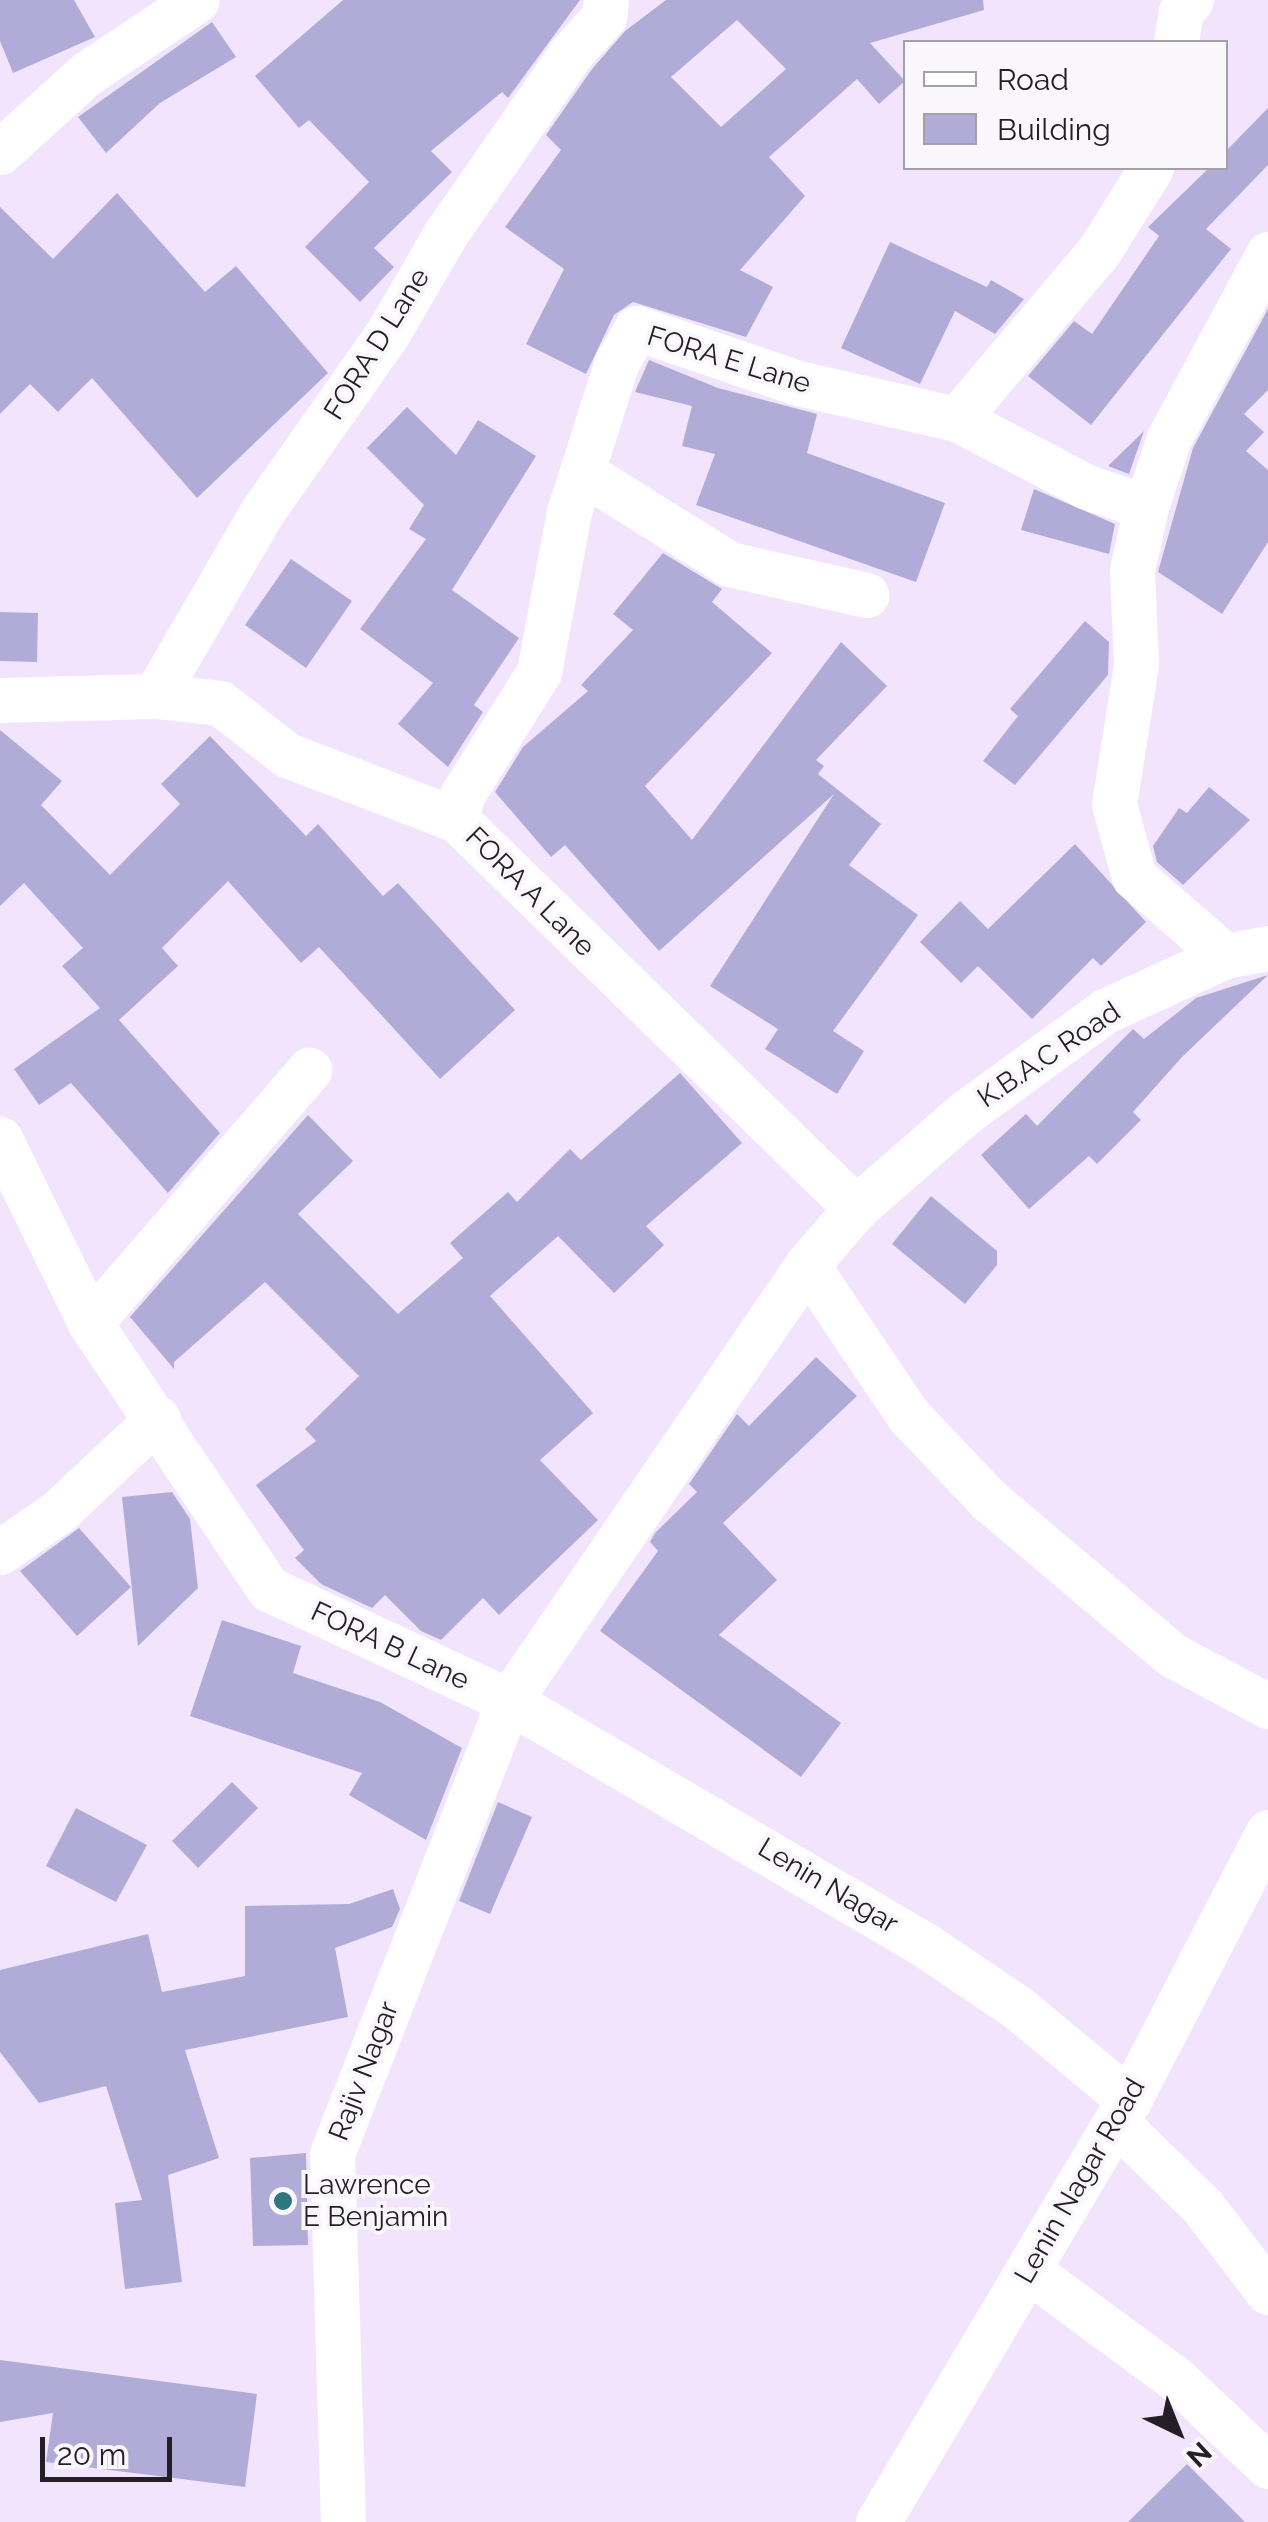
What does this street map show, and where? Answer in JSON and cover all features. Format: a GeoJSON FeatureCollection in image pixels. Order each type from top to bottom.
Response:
{"type":"FeatureCollection","features":[{"type":"Feature","properties":{"kind":"street"},"geometry":{"type":"LineString","coordinates":[[0,152],[86,74],[196,0]]}},
{"type":"Feature","properties":{"kind":"street","name":"FORA D Lane"},"geometry":{"type":"LineString","coordinates":[[155,696],[262,512],[356,381],[457,216],[571,53],[604,17],[606,0]]}},
{"type":"Feature","properties":{"kind":"street"},"geometry":{"type":"LineString","coordinates":[[1176,40],[1181,11],[1192,0]]}},
{"type":"Feature","properties":{"kind":"street"},"geometry":{"type":"LineString","coordinates":[[957,419],[1098,252],[1150,170]]}},
{"type":"Feature","properties":{"kind":"street"},"geometry":{"type":"LineString","coordinates":[[1246,952],[1134,876],[1114,804],[1136,665],[1132,570],[1146,506],[1168,438],[1268,254]]}},
{"type":"Feature","properties":{"kind":"street","name":"FORA E Lane"},"geometry":{"type":"LineString","coordinates":[[457,820],[462,795],[539,672],[582,472],[617,362],[637,328],[798,383],[957,419],[1087,487],[1146,506]]}},
{"type":"Feature","properties":{"kind":"street"},"geometry":{"type":"LineString","coordinates":[[582,472],[729,564],[867,595]]}},
{"type":"Feature","properties":{"kind":"street","name":"FORA A Lane"},"geometry":{"type":"LineString","coordinates":[[0,700],[155,696],[220,703],[288,755],[457,820],[856,1208]]}},
{"type":"Feature","properties":{"kind":"street","name":"K.B.A.C Road"},"geometry":{"type":"LineString","coordinates":[[856,1208],[966,1112],[1105,1011],[1246,952]]}},
{"type":"Feature","properties":{"kind":"street"},"geometry":{"type":"LineString","coordinates":[[90,1323],[309,1070]]}},
{"type":"Feature","properties":{"kind":"street","name":"FORA B Lane"},"geometry":{"type":"LineString","coordinates":[[0,1140],[90,1323],[158,1418],[268,1589],[509,1702]]}},
{"type":"Feature","properties":{"kind":"street"},"geometry":{"type":"LineString","coordinates":[[509,1702],[807,1265],[856,1208]]}},
{"type":"Feature","properties":{"kind":"street"},"geometry":{"type":"LineString","coordinates":[[807,1265],[908,1415],[990,1501],[1172,1655],[1268,1706]]}},
{"type":"Feature","properties":{"kind":"street"},"geometry":{"type":"LineString","coordinates":[[0,1552],[58,1512],[158,1418]]}},
{"type":"Feature","properties":{"kind":"street","name":"Lenin Nagar"},"geometry":{"type":"LineString","coordinates":[[509,1702],[924,1945],[1017,2007],[1122,2111],[1268,2292]]}},
{"type":"Feature","properties":{"kind":"street","name":"Rajiv Nagar"},"geometry":{"type":"LineString","coordinates":[[343,2522],[332,2154],[509,1702]]}},
{"type":"Feature","properties":{"kind":"street","name":"Lenin Nagar Road"},"geometry":{"type":"LineString","coordinates":[[878,2522],[1122,2111],[1268,1832]]}},
{"type":"Feature","properties":{"kind":"street"},"geometry":{"type":"LineString","coordinates":[[1028,2270],[1177,2380],[1268,2466]]}},
{"type":"Feature","properties":{"kind":"building"},"geometry":{"type":"Polygon","coordinates":[[[0,0],[74,0],[95,37],[13,73],[0,41],[0,0]]]}},
{"type":"Feature","properties":{"kind":"building"},"geometry":{"type":"Polygon","coordinates":[[[343,0],[580,0],[508,98],[502,92],[431,151],[452,172],[374,248],[394,267],[360,302],[305,247],[369,182],[309,120],[299,128],[255,76],[343,0]]]}},
{"type":"Feature","properties":{"kind":"building"},"geometry":{"type":"Polygon","coordinates":[[[666,0],[983,0],[984,10],[870,43],[903,83],[879,104],[857,79],[769,157],[805,196],[740,270],[773,287],[746,337],[633,302],[614,315],[586,374],[526,344],[564,269],[505,227],[561,150],[546,135],[592,69],[625,31],[666,0]],[[737,20],[671,77],[721,127],[786,69],[737,20]]]}},
{"type":"Feature","properties":{"kind":"building"},"geometry":{"type":"Polygon","coordinates":[[[212,22],[236,57],[160,103],[106,153],[78,117],[212,22]]]}},
{"type":"Feature","properties":{"kind":"building"},"geometry":{"type":"Polygon","coordinates":[[[1268,108],[1268,165],[1206,229],[1231,249],[1091,425],[1028,376],[1074,321],[1092,334],[1159,236],[1148,227],[1207,170],[1228,170],[1228,149],[1268,108]]]}},
{"type":"Feature","properties":{"kind":"building"},"geometry":{"type":"Polygon","coordinates":[[[117,193],[205,292],[236,266],[328,373],[197,498],[92,378],[58,412],[30,384],[0,414],[0,207],[53,259],[117,193]]]}},
{"type":"Feature","properties":{"kind":"building"},"geometry":{"type":"Polygon","coordinates":[[[890,242],[987,287],[991,280],[1024,299],[995,334],[955,311],[920,384],[841,348],[890,242]]]}},
{"type":"Feature","properties":{"kind":"building"},"geometry":{"type":"Polygon","coordinates":[[[1268,309],[1268,390],[1244,414],[1264,432],[1246,451],[1268,470],[1268,542],[1222,614],[1158,572],[1193,448],[1268,309]]]}},
{"type":"Feature","properties":{"kind":"building"},"geometry":{"type":"Polygon","coordinates":[[[649,360],[718,388],[817,414],[807,453],[945,503],[916,582],[696,505],[715,454],[682,446],[692,406],[635,392],[649,360]]]}},
{"type":"Feature","properties":{"kind":"building"},"geometry":{"type":"Polygon","coordinates":[[[407,407],[456,455],[478,420],[536,456],[452,590],[519,638],[474,705],[483,712],[448,767],[398,724],[433,683],[360,629],[426,539],[409,529],[424,505],[367,448],[407,407]]]}},
{"type":"Feature","properties":{"kind":"building"},"geometry":{"type":"Polygon","coordinates":[[[1144,431],[1129,474],[1108,466],[1144,431]]]}},
{"type":"Feature","properties":{"kind":"building"},"geometry":{"type":"Polygon","coordinates":[[[1034,489],[1115,524],[1109,554],[1021,530],[1034,489]]]}},
{"type":"Feature","properties":{"kind":"building"},"geometry":{"type":"Polygon","coordinates":[[[663,553],[722,589],[712,602],[772,653],[645,786],[692,840],[841,642],[887,686],[816,760],[824,766],[818,774],[881,824],[849,865],[918,915],[833,1031],[864,1051],[837,1094],[765,1049],[778,1029],[710,986],[834,794],[659,951],[565,845],[551,857],[495,792],[523,747],[588,691],[581,685],[633,630],[613,614],[663,553]]]}},
{"type":"Feature","properties":{"kind":"building"},"geometry":{"type":"Polygon","coordinates":[[[291,559],[352,601],[306,668],[245,625],[291,559]]]}},
{"type":"Feature","properties":{"kind":"building"},"geometry":{"type":"Polygon","coordinates":[[[0,612],[38,613],[37,662],[0,661],[0,612]]]}},
{"type":"Feature","properties":{"kind":"building"},"geometry":{"type":"Polygon","coordinates":[[[1085,621],[1109,642],[1108,675],[1015,785],[983,761],[1018,716],[1010,709],[1085,621]]]}},
{"type":"Feature","properties":{"kind":"building"},"geometry":{"type":"Polygon","coordinates":[[[0,730],[62,781],[41,805],[110,875],[180,804],[161,784],[210,736],[306,836],[318,824],[383,896],[398,883],[515,1010],[440,1079],[319,947],[301,963],[228,881],[162,948],[178,966],[119,1020],[220,1133],[168,1193],[71,1083],[39,1105],[14,1069],[100,1008],[62,966],[83,948],[24,883],[0,906],[0,730]]]}},
{"type":"Feature","properties":{"kind":"building"},"geometry":{"type":"Polygon","coordinates":[[[1209,787],[1250,820],[1183,885],[1157,862],[1153,846],[1179,808],[1187,813],[1209,787]]]}},
{"type":"Feature","properties":{"kind":"building"},"geometry":{"type":"Polygon","coordinates":[[[1075,844],[1146,922],[1101,966],[1093,958],[1032,1019],[978,966],[961,983],[920,942],[960,901],[988,929],[1075,844]]]}},
{"type":"Feature","properties":{"kind":"building"},"geometry":{"type":"Polygon","coordinates":[[[1268,975],[1182,1057],[1133,1112],[1141,1120],[1097,1164],[1089,1156],[1029,1209],[981,1155],[1026,1114],[1037,1126],[1133,1029],[1144,1039],[1196,998],[1268,975]]]}},
{"type":"Feature","properties":{"kind":"building"},"geometry":{"type":"Polygon","coordinates":[[[680,1073],[742,1143],[646,1226],[664,1245],[614,1293],[558,1236],[490,1296],[593,1413],[540,1460],[598,1520],[499,1615],[483,1598],[441,1640],[421,1631],[385,1595],[372,1608],[321,1584],[295,1558],[304,1550],[256,1485],[316,1441],[305,1429],[359,1376],[265,1282],[174,1362],[174,1369],[130,1317],[308,1115],[353,1161],[298,1214],[398,1314],[463,1258],[450,1243],[508,1192],[517,1202],[570,1149],[581,1160],[680,1073]]]}},
{"type":"Feature","properties":{"kind":"building"},"geometry":{"type":"Polygon","coordinates":[[[931,1196],[997,1251],[997,1265],[965,1304],[892,1244],[931,1196]]]}},
{"type":"Feature","properties":{"kind":"building"},"geometry":{"type":"Polygon","coordinates":[[[816,1357],[857,1396],[723,1523],[777,1580],[719,1635],[841,1723],[801,1777],[600,1631],[658,1551],[650,1542],[655,1533],[697,1492],[689,1484],[737,1414],[749,1426],[816,1357]]]}},
{"type":"Feature","properties":{"kind":"building"},"geometry":{"type":"Polygon","coordinates":[[[172,1492],[190,1519],[198,1588],[138,1646],[122,1497],[172,1492]]]}},
{"type":"Feature","properties":{"kind":"building"},"geometry":{"type":"Polygon","coordinates":[[[79,1528],[131,1587],[77,1636],[20,1571],[79,1528]]]}},
{"type":"Feature","properties":{"kind":"building"},"geometry":{"type":"Polygon","coordinates":[[[222,1620],[301,1646],[293,1673],[380,1702],[462,1748],[426,1840],[349,1795],[362,1773],[190,1716],[222,1620]]]}},
{"type":"Feature","properties":{"kind":"building"},"geometry":{"type":"Polygon","coordinates":[[[232,1782],[258,1808],[198,1868],[172,1841],[232,1782]]]}},
{"type":"Feature","properties":{"kind":"building"},"geometry":{"type":"Polygon","coordinates":[[[498,1802],[532,1817],[490,1914],[459,1901],[498,1802]]]}},
{"type":"Feature","properties":{"kind":"building"},"geometry":{"type":"Polygon","coordinates":[[[76,1808],[147,1845],[116,1902],[46,1866],[76,1808]]]}},
{"type":"Feature","properties":{"kind":"building"},"geometry":{"type":"Polygon","coordinates":[[[393,1889],[400,1909],[392,1927],[335,1948],[348,2017],[185,2050],[219,2158],[168,2175],[182,2282],[125,2289],[115,2203],[142,2200],[106,2086],[39,2103],[0,2052],[0,1970],[148,1934],[162,1992],[245,1976],[245,1906],[349,1904],[393,1889]]]}},
{"type":"Feature","properties":{"kind":"building","name":"Lawrence E Benjamin"},"geometry":{"type":"Polygon","coordinates":[[[306,2153],[308,2245],[253,2246],[250,2158],[306,2153]]]}},
{"type":"Feature","properties":{"kind":"building"},"geometry":{"type":"Polygon","coordinates":[[[0,2360],[257,2394],[245,2487],[46,2462],[53,2413],[0,2422],[0,2360]]]}},
{"type":"Feature","properties":{"kind":"building"},"geometry":{"type":"Polygon","coordinates":[[[1187,2464],[1245,2522],[1128,2522],[1187,2464]]]}},
{"type":"Feature","properties":{"kind":"place","name":"Lawrence E Benjamin"},"geometry":{"type":"Point","coordinates":[283,2201]}}]}
